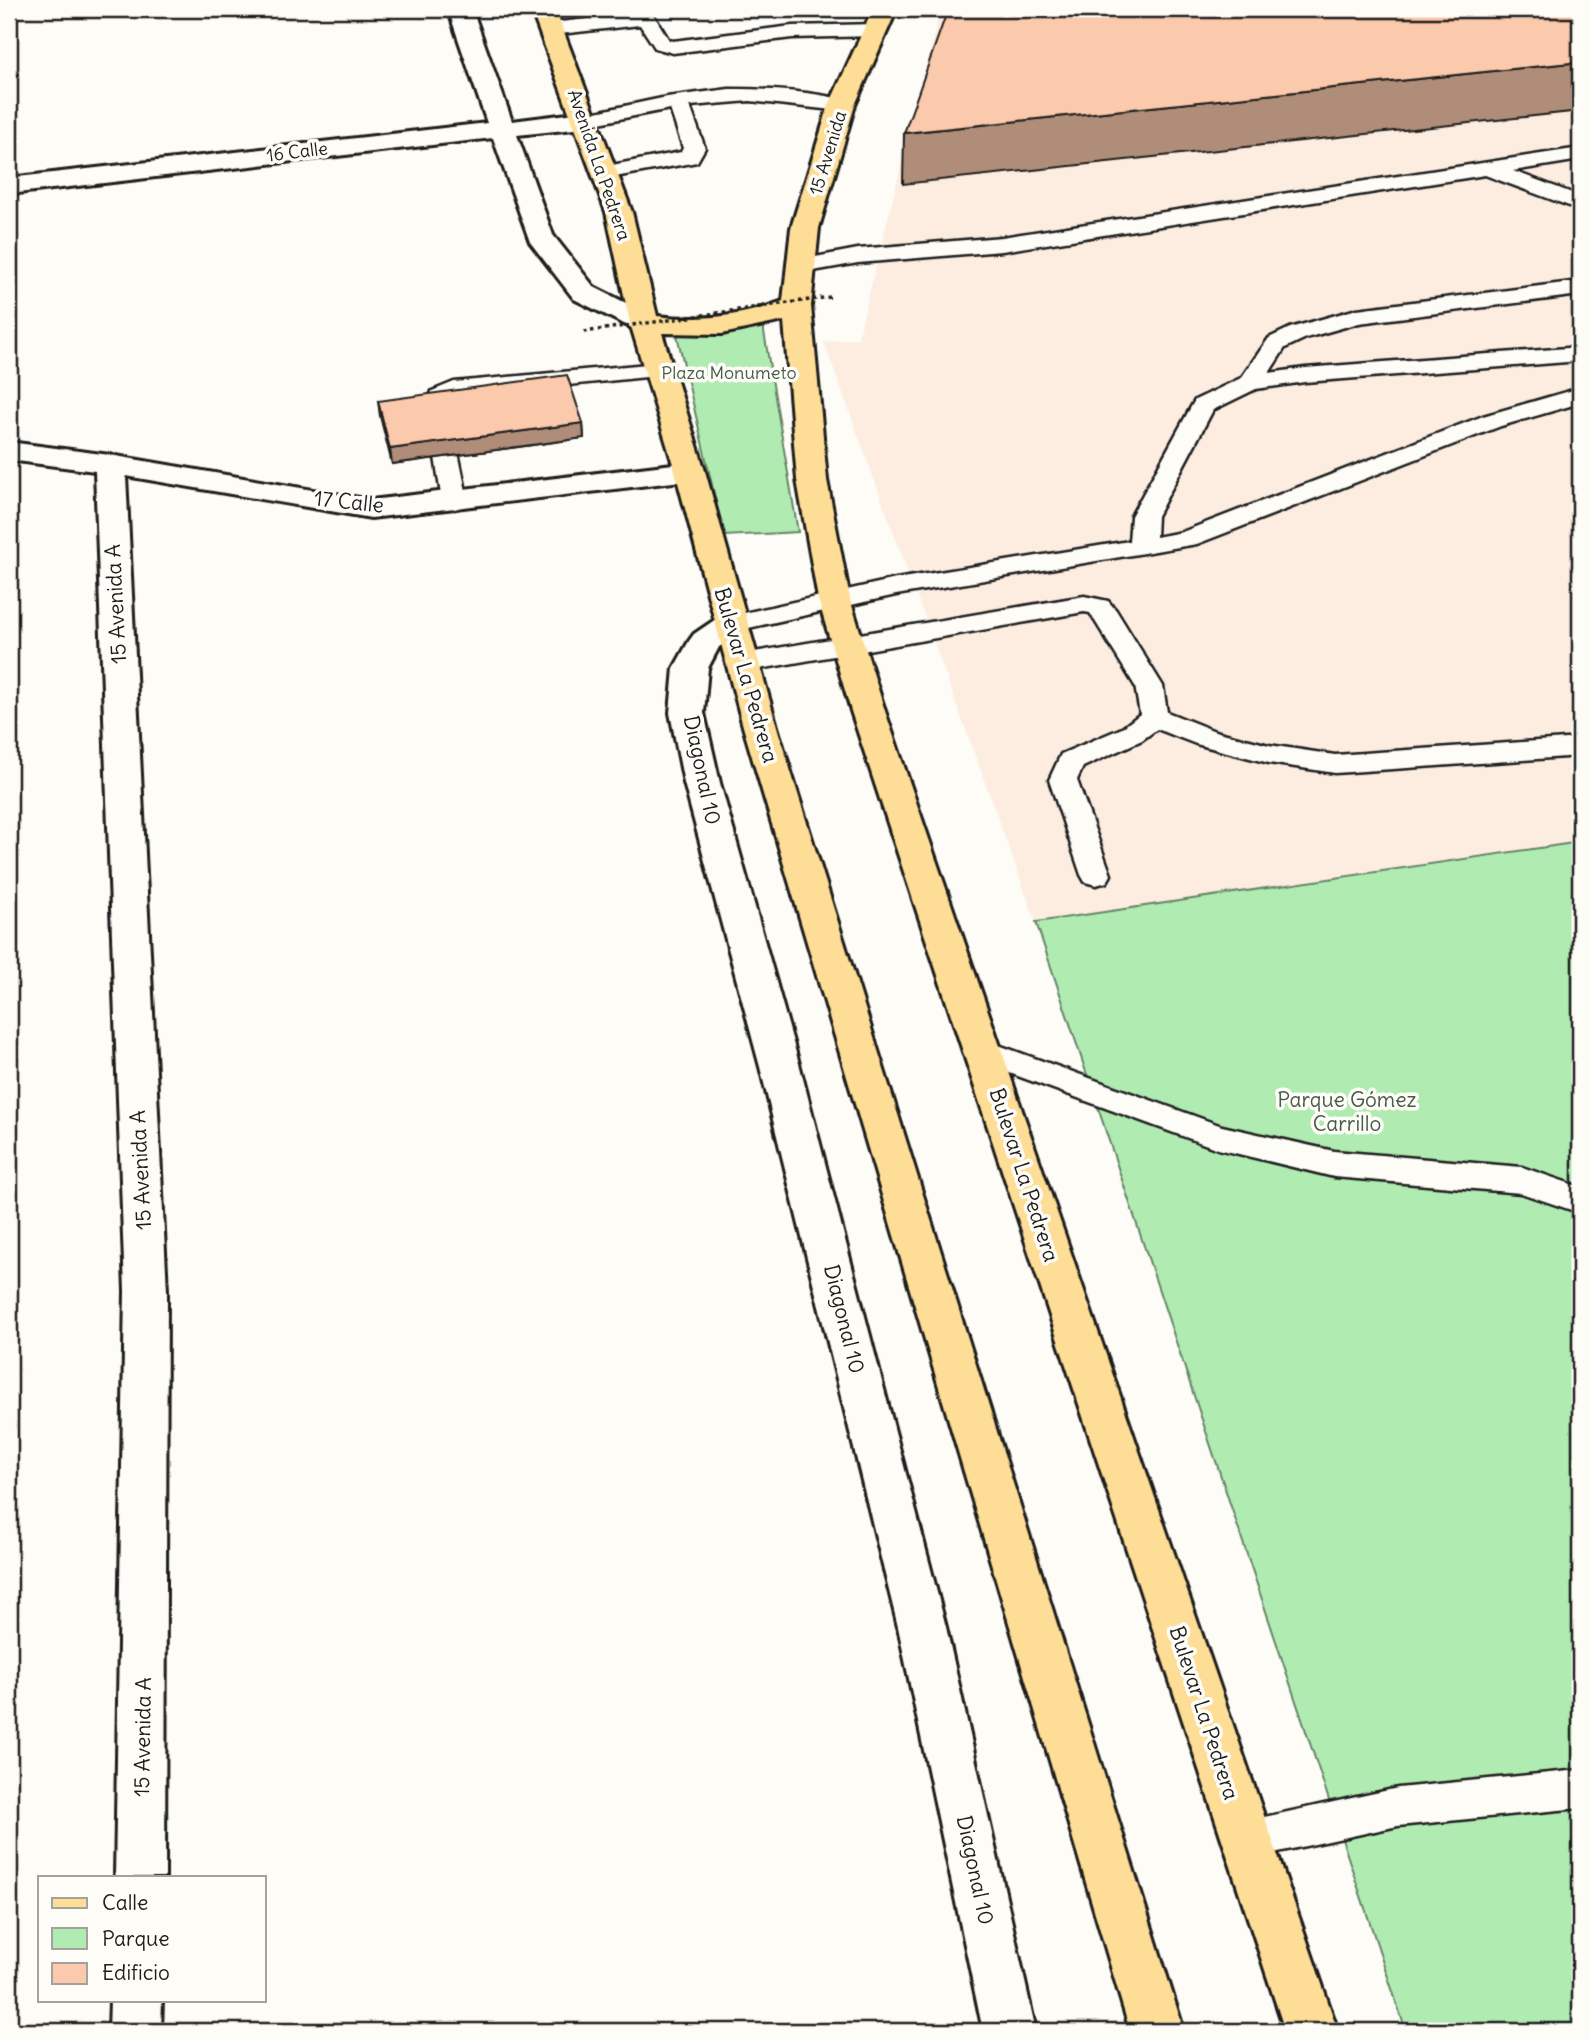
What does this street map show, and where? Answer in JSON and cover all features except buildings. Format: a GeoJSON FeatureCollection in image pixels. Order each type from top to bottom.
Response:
{"type":"FeatureCollection","features":[{"type":"Feature","properties":{"kind":"main road","name":"Avenida La Pedrera"},"geometry":{"type":"LineString","coordinates":[[547,19],[619,212],[644,323]]}},
{"type":"Feature","properties":{"kind":"main road","name":"15 Avenida"},"geometry":{"type":"LineString","coordinates":[[813,302],[802,266],[806,229],[842,105],[881,19]]}},
{"type":"Feature","properties":{"kind":"main road"},"geometry":{"type":"LineString","coordinates":[[644,323],[688,328],[721,326],[753,321],[813,302]]}},
{"type":"Feature","properties":{"kind":"main road","name":"Bulevar La Pedrera"},"geometry":{"type":"LineString","coordinates":[[813,302],[812,480],[834,599],[982,1051],[1312,2031]]}},
{"type":"Feature","properties":{"kind":"main road","name":"Bulevar La Pedrera"},"geometry":{"type":"LineString","coordinates":[[644,323],[690,471],[737,643],[1157,2031]]}},
{"type":"Feature","properties":{"kind":"street"},"geometry":{"type":"LineString","coordinates":[[460,9],[500,129],[540,236],[584,293],[644,323]]}},
{"type":"Feature","properties":{"kind":"street","name":"16 Calle"},"geometry":{"type":"LineString","coordinates":[[9,186],[584,120]]}},
{"type":"Feature","properties":{"kind":"street","name":"17 Calle"},"geometry":{"type":"LineString","coordinates":[[9,451],[110,464],[371,509],[456,501],[690,471]]}},
{"type":"Feature","properties":{"kind":"street","name":"15 Avenida A"},"geometry":{"type":"LineString","coordinates":[[110,464],[146,1291],[140,1876]]}},
{"type":"Feature","properties":{"kind":"street","name":"Diagonal 10"},"geometry":{"type":"LineString","coordinates":[[737,643],[706,641],[691,668],[687,713],[702,782],[780,1067],[922,1627],[1010,2031]]}},
{"type":"Feature","properties":{"kind":"street"},"geometry":{"type":"LineString","coordinates":[[135,2031],[136,2002]]}},
{"type":"Feature","properties":{"kind":"lane"},"geometry":{"type":"LineString","coordinates":[[547,19],[643,13],[662,44],[673,47],[881,19]]}},
{"type":"Feature","properties":{"kind":"lane"},"geometry":{"type":"LineString","coordinates":[[584,120],[678,102],[751,95],[842,105]]}},
{"type":"Feature","properties":{"kind":"lane"},"geometry":{"type":"LineString","coordinates":[[604,173],[689,157],[694,148],[678,102]]}},
{"type":"Feature","properties":{"kind":"lane"},"geometry":{"type":"LineString","coordinates":[[802,266],[858,256],[1002,244],[1580,154]]}},
{"type":"Feature","properties":{"kind":"lane"},"geometry":{"type":"LineString","coordinates":[[1486,168],[1580,203]]}},
{"type":"Feature","properties":{"kind":"lane"},"geometry":{"type":"LineString","coordinates":[[1250,383],[1277,343],[1310,329],[1357,316],[1580,288]]}},
{"type":"Feature","properties":{"kind":"lane"},"geometry":{"type":"LineString","coordinates":[[1142,547],[1143,516],[1205,405],[1250,383],[1305,375],[1580,354]]}},
{"type":"Feature","properties":{"kind":"lane"},"geometry":{"type":"LineString","coordinates":[[438,408],[441,396],[454,389],[657,370]]}},
{"type":"Feature","properties":{"kind":"lane"},"geometry":{"type":"LineString","coordinates":[[737,643],[834,599],[1188,539],[1492,421],[1580,395]]}},
{"type":"Feature","properties":{"kind":"lane"},"geometry":{"type":"LineString","coordinates":[[447,457],[456,501]]}},
{"type":"Feature","properties":{"kind":"lane"},"geometry":{"type":"LineString","coordinates":[[1062,561],[1084,604]]}},
{"type":"Feature","properties":{"kind":"lane"},"geometry":{"type":"LineString","coordinates":[[737,643],[850,644],[1084,604],[1099,607],[1107,617],[1149,686],[1154,717]]}},
{"type":"Feature","properties":{"kind":"lane"},"geometry":{"type":"LineString","coordinates":[[1154,717],[1219,741],[1269,754],[1335,764],[1580,747]]}},
{"type":"Feature","properties":{"kind":"lane"},"geometry":{"type":"LineString","coordinates":[[1096,875],[1063,780],[1071,761],[1132,734],[1154,717]]}},
{"type":"Feature","properties":{"kind":"lane"},"geometry":{"type":"LineString","coordinates":[[982,1051],[1218,1137],[1334,1164],[1522,1180],[1580,1200]]}},
{"type":"Feature","properties":{"kind":"lane"},"geometry":{"type":"LineString","coordinates":[[1246,1840],[1398,1807],[1580,1789]]}},
{"type":"Feature","properties":{"kind":"path"},"geometry":{"type":"LineString","coordinates":[[584,332],[813,302]]}},
{"type":"Feature","properties":{"kind":"shaded area"},"geometry":{"type":"Polygon","coordinates":[[[1050,9],[1580,9],[1580,842],[1036,922],[824,342],[858,338],[938,19],[1050,9]]]}},
{"type":"Feature","properties":{"kind":"green space","name":"Plaza Monumeto"},"geometry":{"type":"Polygon","coordinates":[[[763,326],[798,532],[724,536],[677,335],[763,326]]]}},
{"type":"Feature","properties":{"kind":"green space","name":"Parque Gómez Carrillo"},"geometry":{"type":"Polygon","coordinates":[[[1580,842],[1580,2031],[1406,2031],[1036,922],[1580,842]]]}}]}
